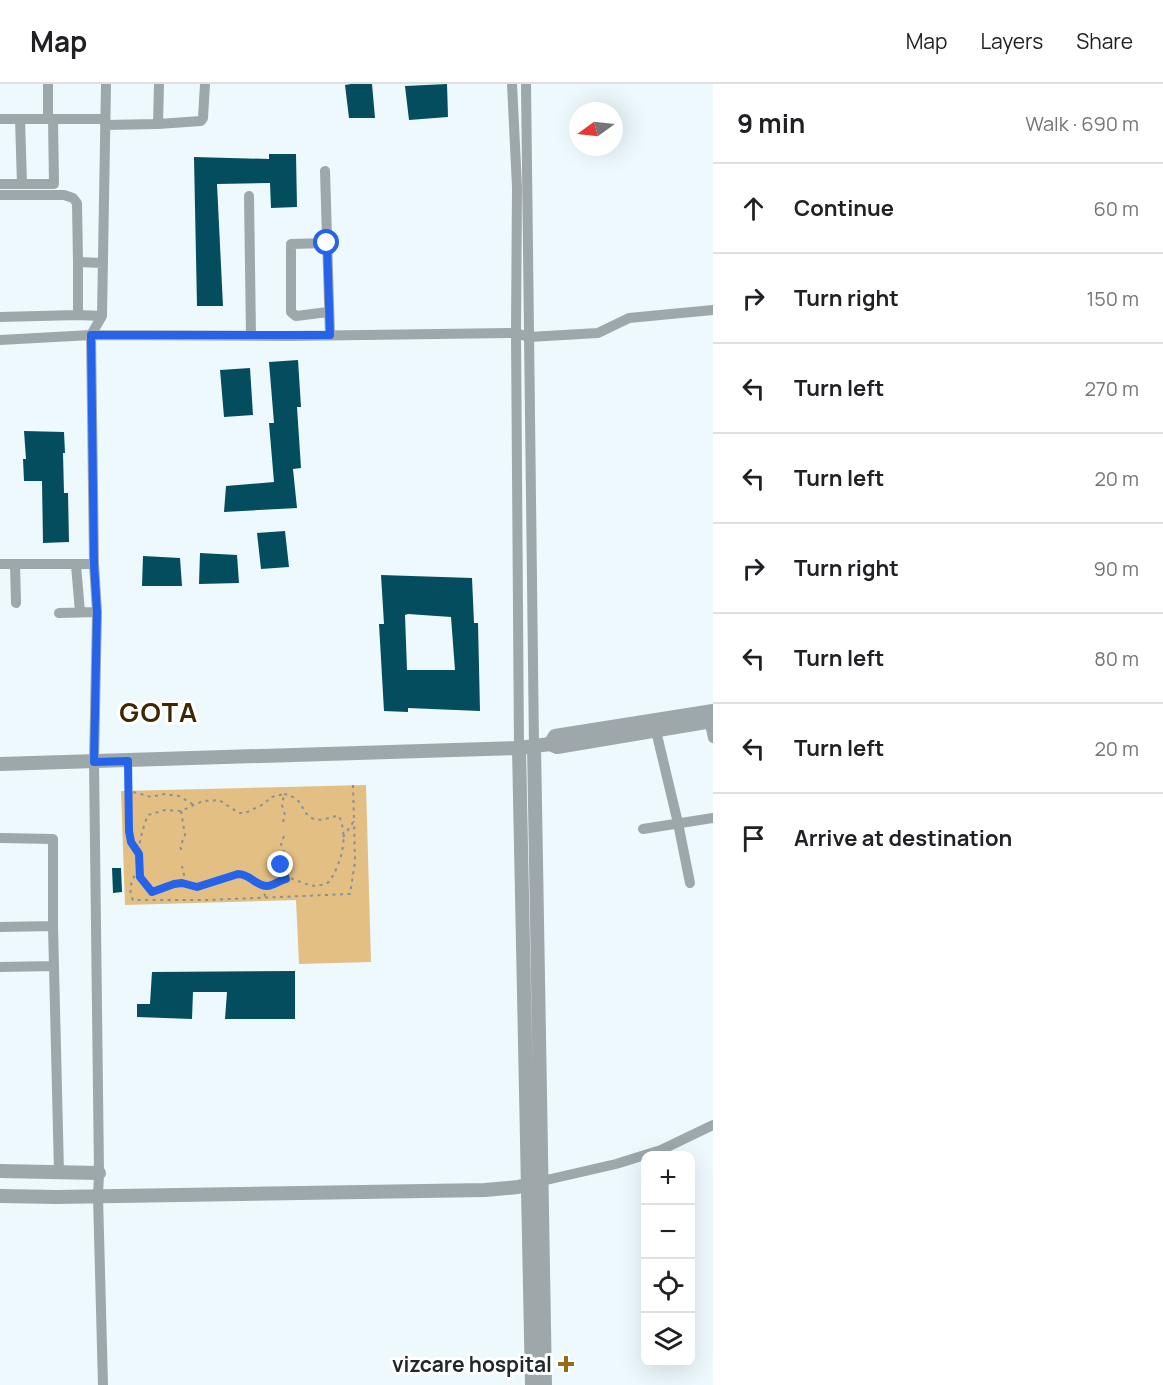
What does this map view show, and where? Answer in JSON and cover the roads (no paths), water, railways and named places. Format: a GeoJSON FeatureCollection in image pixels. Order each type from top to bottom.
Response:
{"type":"FeatureCollection","features":[{"type":"Feature","properties":{"kind":"street"},"geometry":{"type":"LineString","coordinates":[[0,184],[54,184],[48,84]]}},
{"type":"Feature","properties":{"kind":"street"},"geometry":{"type":"LineString","coordinates":[[103,1385],[98,1196],[94,762],[97,612],[94,564],[91,335],[102,316],[106,84]]}},
{"type":"Feature","properties":{"kind":"street"},"geometry":{"type":"LineString","coordinates":[[158,124],[159,84]]}},
{"type":"Feature","properties":{"kind":"street"},"geometry":{"type":"LineString","coordinates":[[0,119],[158,124],[201,121],[205,84]]}},
{"type":"Feature","properties":{"kind":"street"},"geometry":{"type":"LineString","coordinates":[[512,84],[517,187],[519,748],[545,1385]]}},
{"type":"Feature","properties":{"kind":"street"},"geometry":{"type":"LineString","coordinates":[[526,84],[534,746],[535,1183],[532,1385]]}},
{"type":"Feature","properties":{"kind":"street"},"geometry":{"type":"LineString","coordinates":[[20,119],[22,184]]}},
{"type":"Feature","properties":{"kind":"street"},"geometry":{"type":"LineString","coordinates":[[325,171],[330,335]]}},
{"type":"Feature","properties":{"kind":"street"},"geometry":{"type":"LineString","coordinates":[[0,195],[64,195],[74,198],[77,203],[78,315]]}},
{"type":"Feature","properties":{"kind":"street"},"geometry":{"type":"LineString","coordinates":[[249,196],[251,336]]}},
{"type":"Feature","properties":{"kind":"street"},"geometry":{"type":"LineString","coordinates":[[327,243],[291,244],[291,312],[296,316],[328,312]]}},
{"type":"Feature","properties":{"kind":"street"},"geometry":{"type":"LineString","coordinates":[[78,262],[103,263]]}},
{"type":"Feature","properties":{"kind":"street"},"geometry":{"type":"LineString","coordinates":[[0,340],[91,335],[516,333],[529,337],[598,333],[629,318],[713,310]]}},
{"type":"Feature","properties":{"kind":"street"},"geometry":{"type":"LineString","coordinates":[[0,317],[102,316]]}},
{"type":"Feature","properties":{"kind":"street"},"geometry":{"type":"LineString","coordinates":[[0,564],[94,564]]}},
{"type":"Feature","properties":{"kind":"street"},"geometry":{"type":"LineString","coordinates":[[15,564],[16,603]]}},
{"type":"Feature","properties":{"kind":"street"},"geometry":{"type":"LineString","coordinates":[[76,565],[80,612]]}},
{"type":"Feature","properties":{"kind":"street"},"geometry":{"type":"LineString","coordinates":[[59,613],[97,612]]}},
{"type":"Feature","properties":{"kind":"street"},"geometry":{"type":"LineString","coordinates":[[550,744],[555,736],[711,716]]}},
{"type":"Feature","properties":{"kind":"street"},"geometry":{"type":"LineString","coordinates":[[0,764],[519,748],[550,744],[557,747],[656,731],[711,716]]}},
{"type":"Feature","properties":{"kind":"street"},"geometry":{"type":"LineString","coordinates":[[711,716],[713,738]]}},
{"type":"Feature","properties":{"kind":"street"},"geometry":{"type":"LineString","coordinates":[[656,731],[690,883]]}},
{"type":"Feature","properties":{"kind":"street"},"geometry":{"type":"LineString","coordinates":[[643,829],[713,818]]}},
{"type":"Feature","properties":{"kind":"street"},"geometry":{"type":"LineString","coordinates":[[0,838],[53,839],[59,1172]]}},
{"type":"Feature","properties":{"kind":"street"},"geometry":{"type":"LineString","coordinates":[[0,927],[53,926]]}},
{"type":"Feature","properties":{"kind":"street"},"geometry":{"type":"LineString","coordinates":[[0,967],[54,966]]}},
{"type":"Feature","properties":{"kind":"street"},"geometry":{"type":"LineString","coordinates":[[0,1196],[485,1190],[535,1183],[616,1164],[661,1149],[713,1125]]}},
{"type":"Feature","properties":{"kind":"street"},"geometry":{"type":"LineString","coordinates":[[0,1171],[99,1173]]}},
{"type":"Feature","properties":{"kind":"place","name":"vizcare hospital"},"geometry":{"type":"Point","coordinates":[566,1364]}},
{"type":"Feature","properties":{"kind":"district","name":"GOTA"},"geometry":{"type":"Point","coordinates":[159,711]}}]}
